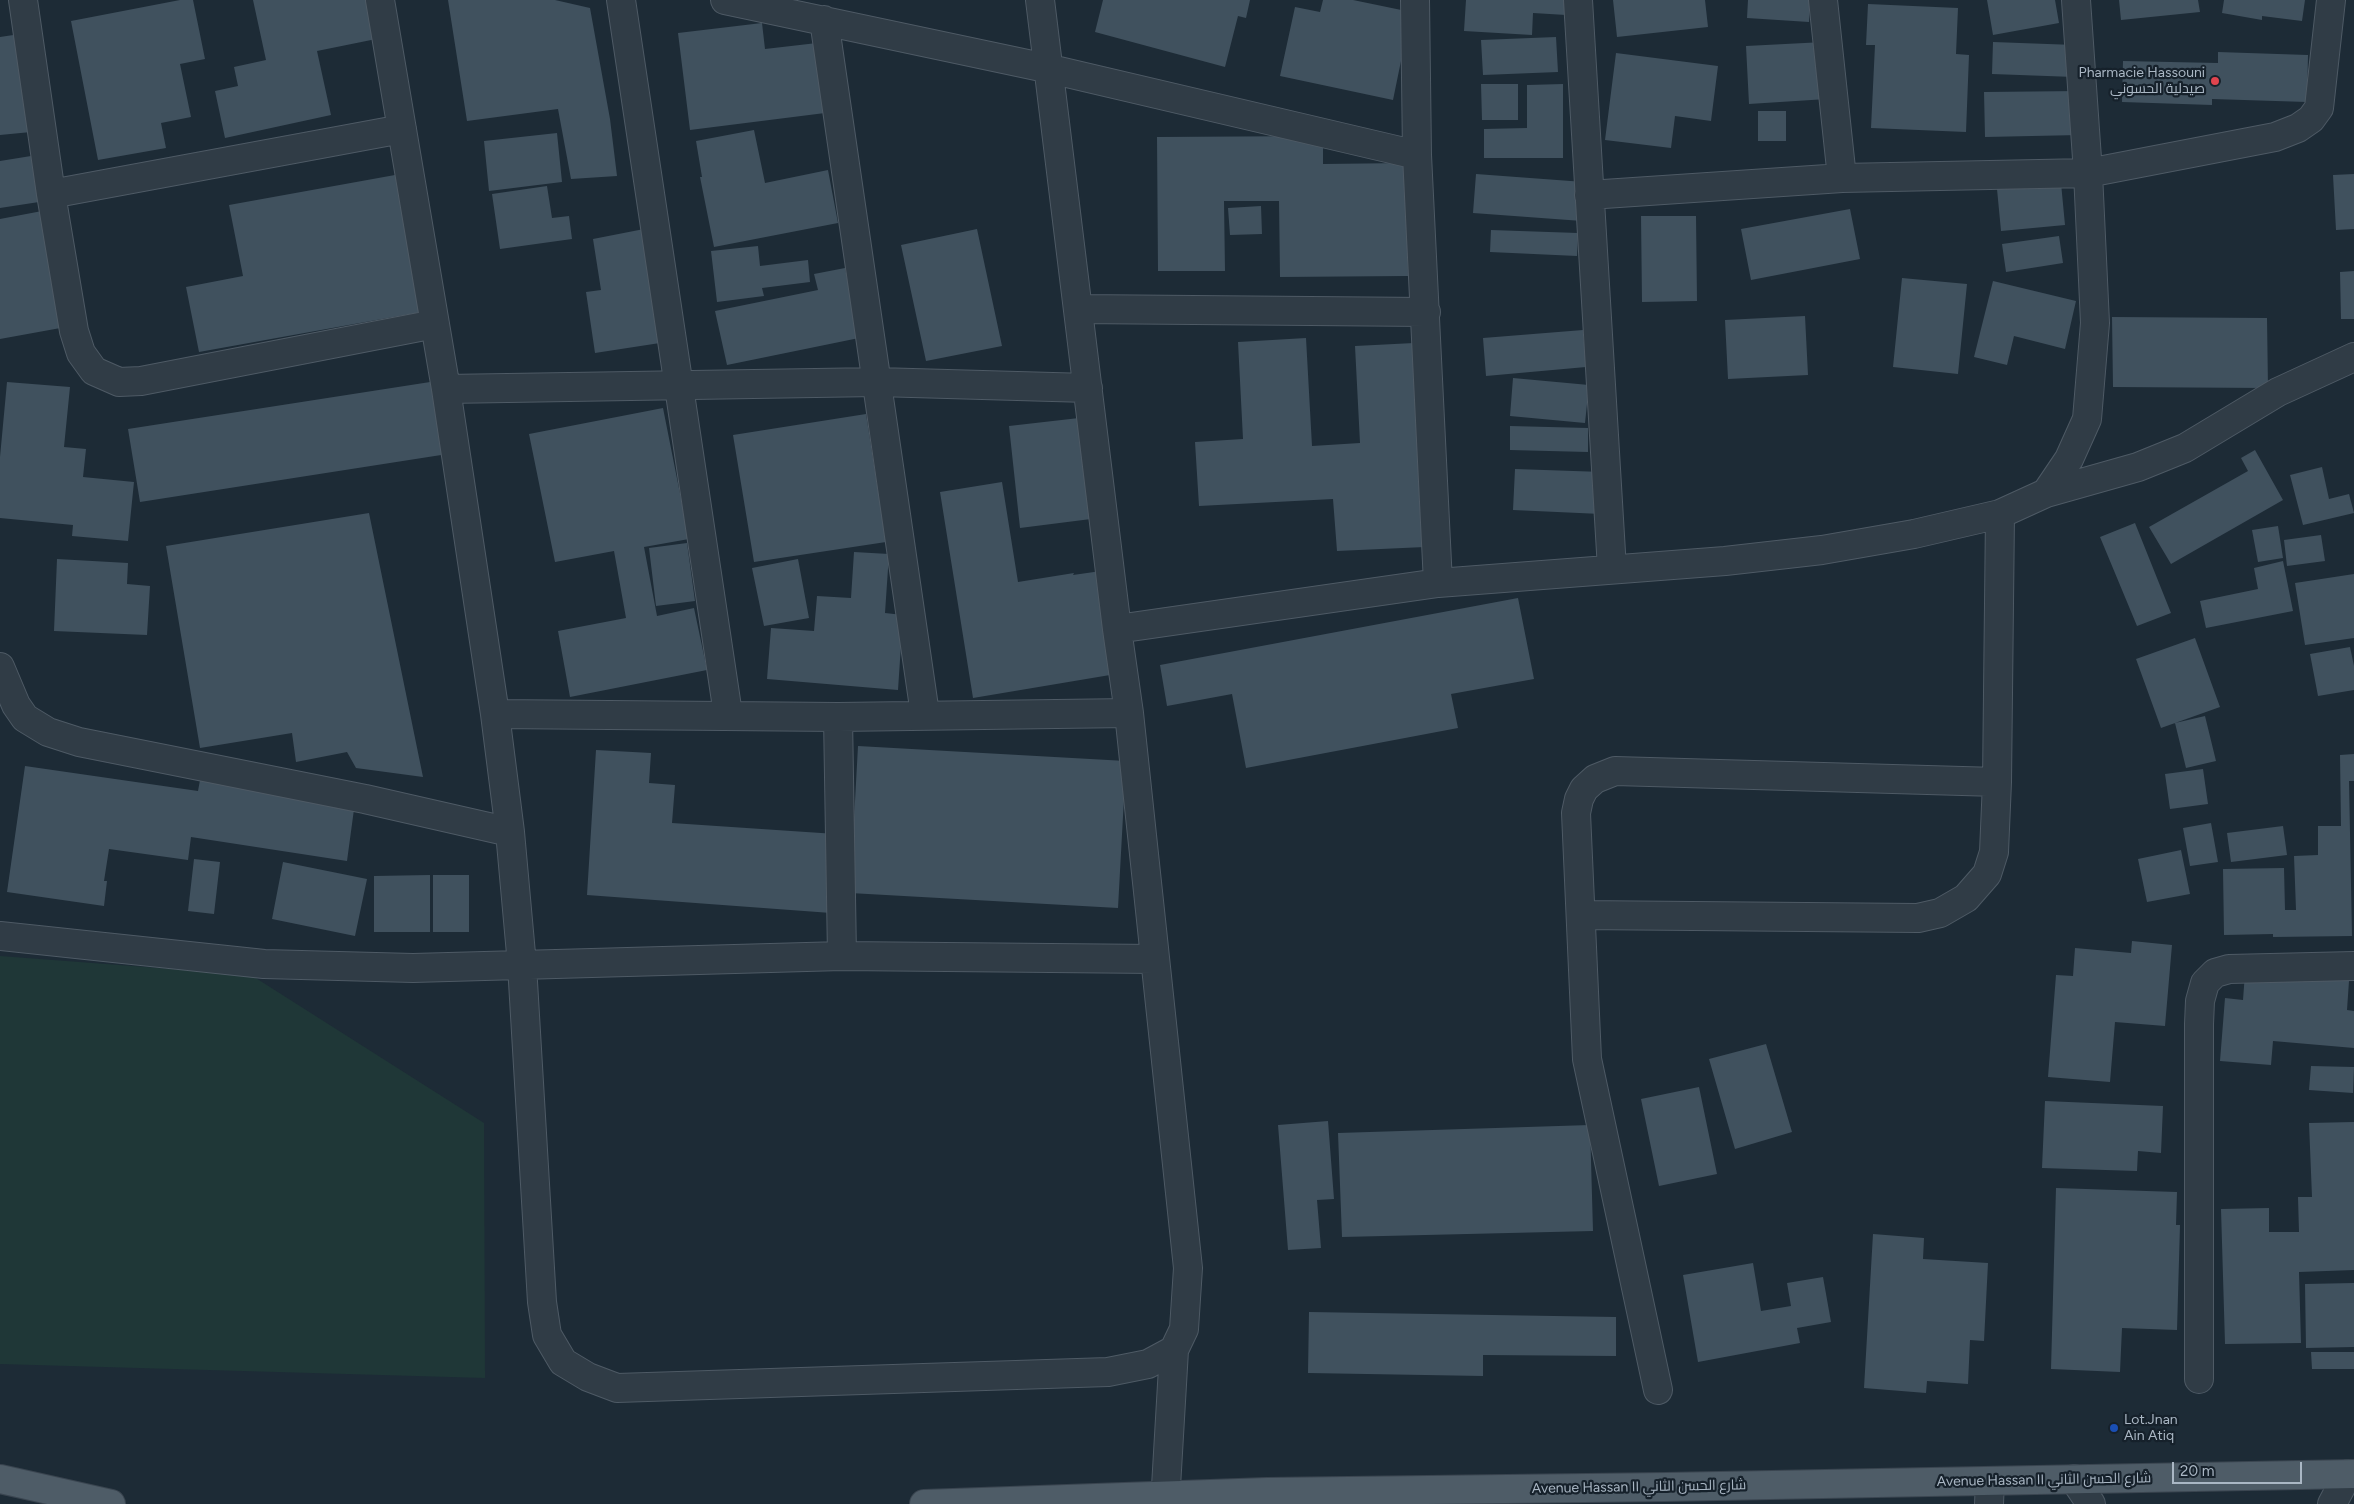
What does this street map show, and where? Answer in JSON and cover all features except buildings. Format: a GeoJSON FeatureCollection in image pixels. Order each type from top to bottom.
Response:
{"type":"FeatureCollection","features":[{"type":"Feature","properties":{"kind":"main road","name":"Avenue Hassan II شارع الحسن الثاني"},"geometry":{"type":"LineString","coordinates":[[924,1504],[1165,1500],[1267,1492],[1990,1492],[2074,1479],[2351,1474]]}},
{"type":"Feature","properties":{"kind":"main road"},"geometry":{"type":"LineString","coordinates":[[0,1479],[111,1504]]}},
{"type":"Feature","properties":{"kind":"street"},"geometry":{"type":"LineString","coordinates":[[23,0],[51,194],[74,331],[81,353],[94,371],[120,382],[141,381],[435,324]]}},
{"type":"Feature","properties":{"kind":"street"},"geometry":{"type":"LineString","coordinates":[[380,0],[446,389],[495,714],[510,832],[522,965],[542,1302],[548,1335],[563,1362],[588,1377],[617,1388],[1108,1372],[1148,1364],[1174,1350]]}},
{"type":"Feature","properties":{"kind":"street"},"geometry":{"type":"LineString","coordinates":[[621,0],[728,714]]}},
{"type":"Feature","properties":{"kind":"street"},"geometry":{"type":"LineString","coordinates":[[725,0],[1046,68],[1417,155]]}},
{"type":"Feature","properties":{"kind":"street"},"geometry":{"type":"LineString","coordinates":[[1040,0],[1046,68],[1129,713],[1188,1268],[1184,1329],[1174,1350],[1165,1500]]}},
{"type":"Feature","properties":{"kind":"street"},"geometry":{"type":"LineString","coordinates":[[1415,0],[1417,155],[1438,583]]}},
{"type":"Feature","properties":{"kind":"street"},"geometry":{"type":"LineString","coordinates":[[1578,0],[1612,569]]}},
{"type":"Feature","properties":{"kind":"street"},"geometry":{"type":"LineString","coordinates":[[1823,0],[1842,178]]}},
{"type":"Feature","properties":{"kind":"street"},"geometry":{"type":"LineString","coordinates":[[2046,493],[2069,459],[2087,419],[2095,323],[2088,173],[2076,0]]}},
{"type":"Feature","properties":{"kind":"street"},"geometry":{"type":"LineString","coordinates":[[1589,195],[1842,178],[2088,173],[2275,137],[2298,128],[2311,119],[2319,108],[2332,0]]}},
{"type":"Feature","properties":{"kind":"street"},"geometry":{"type":"LineString","coordinates":[[824,20],[925,714]]}},
{"type":"Feature","properties":{"kind":"street"},"geometry":{"type":"LineString","coordinates":[[51,194],[402,129]]}},
{"type":"Feature","properties":{"kind":"street"},"geometry":{"type":"LineString","coordinates":[[1078,309],[1426,312]]}},
{"type":"Feature","properties":{"kind":"street"},"geometry":{"type":"LineString","coordinates":[[1117,629],[1438,583],[1725,561],[1822,550],[1914,534],[2000,514],[2046,493],[2138,467],[2185,448],[2278,392],[2354,357]]}},
{"type":"Feature","properties":{"kind":"street"},"geometry":{"type":"LineString","coordinates":[[446,389],[878,382],[1088,388]]}},
{"type":"Feature","properties":{"kind":"street"},"geometry":{"type":"LineString","coordinates":[[1581,915],[1918,918],[1940,913],[1966,898],[1987,874],[1994,852],[1997,782],[2000,514]]}},
{"type":"Feature","properties":{"kind":"street"},"geometry":{"type":"LineString","coordinates":[[0,667],[16,704],[25,718],[48,732],[79,742],[366,800],[510,832]]}},
{"type":"Feature","properties":{"kind":"street"},"geometry":{"type":"LineString","coordinates":[[495,714],[728,714],[838,717],[925,714],[1129,713]]}},
{"type":"Feature","properties":{"kind":"street"},"geometry":{"type":"LineString","coordinates":[[838,717],[842,956]]}},
{"type":"Feature","properties":{"kind":"street"},"geometry":{"type":"LineString","coordinates":[[1658,1390],[1587,1059],[1576,814],[1578,799],[1584,789],[1604,774],[1615,772],[1997,782]]}},
{"type":"Feature","properties":{"kind":"street"},"geometry":{"type":"LineString","coordinates":[[0,936],[264,964],[413,968],[842,956],[1155,959]]}},
{"type":"Feature","properties":{"kind":"street"},"geometry":{"type":"LineString","coordinates":[[2199,1379],[2198,1024],[2200,1001],[2206,983],[2215,973],[2229,969],[2354,966]]}},
{"type":"Feature","properties":{"kind":"street"},"geometry":{"type":"LineString","coordinates":[[2332,1504],[2351,1474]]}},
{"type":"Feature","properties":{"kind":"street"},"geometry":{"type":"LineString","coordinates":[[2074,1479],[2091,1504]]}},
{"type":"Feature","properties":{"kind":"green space"},"geometry":{"type":"Polygon","coordinates":[[[0,956],[251,975],[484,1123],[485,1378],[0,1364],[0,956]]]}},
{"type":"Feature","properties":{"kind":"place","name":"Pharmacie Hassouni صيدلية الحسوني"},"geometry":{"type":"Point","coordinates":[2215,81]}},
{"type":"Feature","properties":{"kind":"place","name":"Lot.Jnan Ain Atiq"},"geometry":{"type":"Point","coordinates":[2114,1428]}}]}
